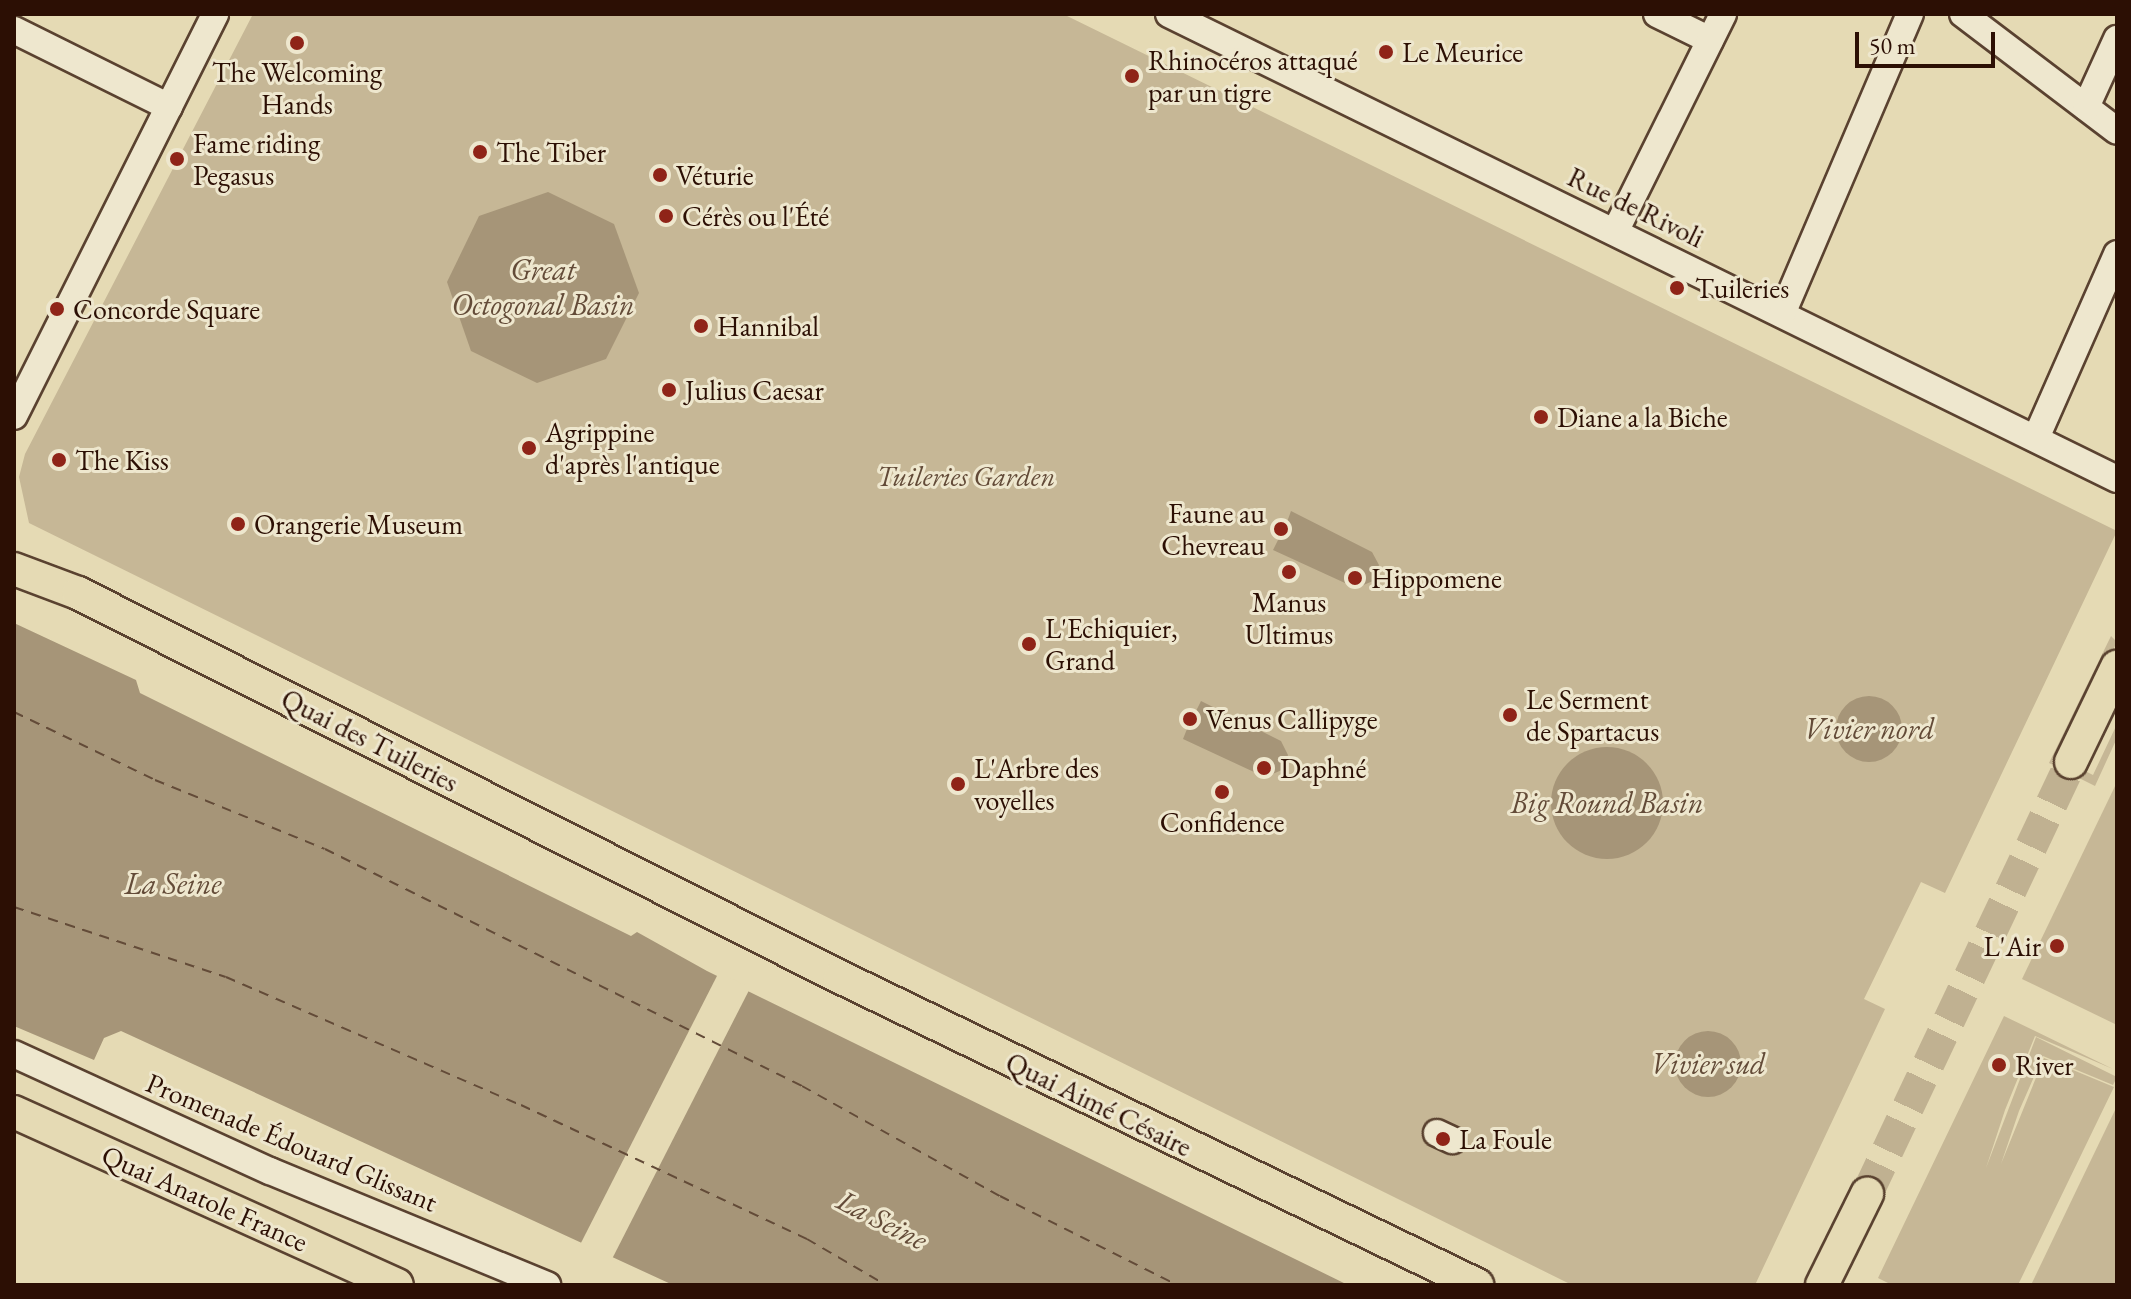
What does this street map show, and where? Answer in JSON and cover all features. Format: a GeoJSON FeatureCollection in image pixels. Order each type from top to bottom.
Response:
{"type":"FeatureCollection","features":[{"type":"Feature","properties":{"kind":"main road"},"geometry":{"type":"LineString","coordinates":[[14,551],[78,593]]}},
{"type":"Feature","properties":{"kind":"main road","name":"Quai des Tuileries"},"geometry":{"type":"LineString","coordinates":[[14,569],[78,593],[724,918]]}},
{"type":"Feature","properties":{"kind":"main road"},"geometry":{"type":"LineString","coordinates":[[2071,762],[2117,667]]}},
{"type":"Feature","properties":{"kind":"main road","name":"Quai Aimé Césaire"},"geometry":{"type":"LineString","coordinates":[[724,918],[1477,1285]]}},
{"type":"Feature","properties":{"kind":"main road","name":"Quai Anatole France"},"geometry":{"type":"LineString","coordinates":[[14,1112],[397,1285]]}},
{"type":"Feature","properties":{"kind":"main road"},"geometry":{"type":"LineString","coordinates":[[1822,1285],[1867,1194]]}},
{"type":"Feature","properties":{"kind":"street"},"geometry":{"type":"LineString","coordinates":[[18,397],[215,14]]}},
{"type":"Feature","properties":{"kind":"street","name":"Rue de Rivoli"},"geometry":{"type":"LineString","coordinates":[[1169,14],[1202,21],[1615,232],[2117,479]]}},
{"type":"Feature","properties":{"kind":"street"},"geometry":{"type":"LineString","coordinates":[[1657,14],[1710,40]]}},
{"type":"Feature","properties":{"kind":"street"},"geometry":{"type":"LineString","coordinates":[[1615,232],[1723,14]]}},
{"type":"Feature","properties":{"kind":"street"},"geometry":{"type":"LineString","coordinates":[[1782,314],[1910,14]]}},
{"type":"Feature","properties":{"kind":"street"},"geometry":{"type":"LineString","coordinates":[[1963,14],[2117,131]]}},
{"type":"Feature","properties":{"kind":"street"},"geometry":{"type":"LineString","coordinates":[[14,30],[169,107]]}},
{"type":"Feature","properties":{"kind":"street"},"geometry":{"type":"LineString","coordinates":[[2086,107],[2117,39]]}},
{"type":"Feature","properties":{"kind":"street"},"geometry":{"type":"LineString","coordinates":[[2036,438],[2117,254]]}},
{"type":"Feature","properties":{"kind":"street","name":"Promenade Édouard Glissant"},"geometry":{"type":"LineString","coordinates":[[14,1054],[270,1171],[547,1285]]}},
{"type":"Feature","properties":{"kind":"green space","name":"Tuileries Garden"},"geometry":{"type":"Polygon","coordinates":[[[253,14],[1063,14],[2117,531],[1945,893],[1921,882],[1864,999],[1885,1009],[1755,1285],[1572,1285],[29,523],[19,477],[25,454],[253,14]]]}},
{"type":"Feature","properties":{"kind":"green space"},"geometry":{"type":"Polygon","coordinates":[[[2111,636],[2117,642],[2059,758],[2093,775],[2117,724],[2117,738],[2095,786],[2049,763],[2111,636]]]}},
{"type":"Feature","properties":{"kind":"green space"},"geometry":{"type":"Polygon","coordinates":[[[2117,782],[2117,1025],[2022,979],[2117,782]]]}},
{"type":"Feature","properties":{"kind":"green space"},"geometry":{"type":"Polygon","coordinates":[[[2004,1016],[2113,1069],[2035,1036],[1986,1168],[2036,1037],[2117,1077],[2113,1085],[2043,1056],[2019,1111],[2001,1164],[2044,1058],[2114,1087],[2018,1285],[1892,1285],[1878,1278],[2004,1016]]]}},
{"type":"Feature","properties":{"kind":"green space"},"geometry":{"type":"Polygon","coordinates":[[[2117,1106],[2117,1285],[2031,1285],[2077,1189],[2117,1106]]]}},
{"type":"Feature","properties":{"kind":"water","name":"Great Octogonal Basin"},"geometry":{"type":"Polygon","coordinates":[[[548,192],[614,224],[639,293],[606,359],[537,383],[471,351],[447,282],[479,216],[548,192]]]}},
{"type":"Feature","properties":{"kind":"water"},"geometry":{"type":"Polygon","coordinates":[[[1291,511],[1372,552],[1379,565],[1373,581],[1361,586],[1345,583],[1273,550],[1278,540],[1291,533],[1287,522],[1291,511]]]}},
{"type":"Feature","properties":{"kind":"water","name":"La Seine"},"geometry":{"type":"Polygon","coordinates":[[[14,623],[136,680],[140,693],[631,936],[637,932],[707,971],[1348,1285],[673,1285],[121,1031],[104,1038],[94,1060],[14,1026],[14,623]]]}},
{"type":"Feature","properties":{"kind":"water","name":"Vivier nord"},"geometry":{"type":"Polygon","coordinates":[[[1862,696],[1876,696],[1888,701],[1897,710],[1902,729],[1900,742],[1893,753],[1876,762],[1862,762],[1850,757],[1841,748],[1836,736],[1836,722],[1841,710],[1850,701],[1862,696]]]}},
{"type":"Feature","properties":{"kind":"water"},"geometry":{"type":"Polygon","coordinates":[[[1201,701],[1281,741],[1288,755],[1282,770],[1270,775],[1254,772],[1183,739],[1187,729],[1201,723],[1196,711],[1201,701]]]}},
{"type":"Feature","properties":{"kind":"water","name":"Big Round Basin"},"geometry":{"type":"Polygon","coordinates":[[[1607,747],[1628,752],[1646,764],[1658,782],[1663,803],[1658,824],[1646,842],[1628,854],[1607,859],[1586,854],[1568,842],[1556,824],[1551,803],[1556,782],[1568,764],[1586,752],[1607,747]]]}},
{"type":"Feature","properties":{"kind":"water","name":"Vivier sud"},"geometry":{"type":"Polygon","coordinates":[[[1708,1031],[1731,1041],[1741,1064],[1731,1087],[1708,1097],[1685,1087],[1675,1064],[1685,1041],[1708,1031]]]}},
{"type":"Feature","properties":{"kind":"pier"},"geometry":{"type":"Polygon","coordinates":[[[719,972],[750,988],[610,1262],[579,1246],[719,972]]]}},
{"type":"Feature","properties":{"kind":"ferry route"},"geometry":{"type":"LineString","coordinates":[[14,712],[155,780],[325,849],[802,1086],[1000,1196],[1177,1285]]}},
{"type":"Feature","properties":{"kind":"ferry route"},"geometry":{"type":"LineString","coordinates":[[14,907],[226,977],[521,1105],[807,1239],[886,1285]]}},
{"type":"Feature","properties":{"kind":"tunnel"},"geometry":{"type":"LineString","coordinates":[[1867,1194],[2071,762]]}},
{"type":"Feature","properties":{"kind":"place","name":"The Welcoming Hands"},"geometry":{"type":"Point","coordinates":[297,43]}},
{"type":"Feature","properties":{"kind":"place","name":"Le Meurice"},"geometry":{"type":"Point","coordinates":[1386,52]}},
{"type":"Feature","properties":{"kind":"place","name":"Rhinocéros attaqué par un tigre"},"geometry":{"type":"Point","coordinates":[1132,76]}},
{"type":"Feature","properties":{"kind":"place","name":"The Tiber"},"geometry":{"type":"Point","coordinates":[480,152]}},
{"type":"Feature","properties":{"kind":"place","name":"Fame riding Pegasus"},"geometry":{"type":"Point","coordinates":[177,159]}},
{"type":"Feature","properties":{"kind":"place","name":"Véturie"},"geometry":{"type":"Point","coordinates":[660,175]}},
{"type":"Feature","properties":{"kind":"place","name":"Cérès ou l'Été"},"geometry":{"type":"Point","coordinates":[666,216]}},
{"type":"Feature","properties":{"kind":"place","name":"Tuileries"},"geometry":{"type":"Point","coordinates":[1677,288]}},
{"type":"Feature","properties":{"kind":"place","name":"Concorde Square"},"geometry":{"type":"Point","coordinates":[57,309]}},
{"type":"Feature","properties":{"kind":"place","name":"Hannibal"},"geometry":{"type":"Point","coordinates":[701,326]}},
{"type":"Feature","properties":{"kind":"place","name":"Julius Caesar"},"geometry":{"type":"Point","coordinates":[669,390]}},
{"type":"Feature","properties":{"kind":"place","name":"Diane a la Biche"},"geometry":{"type":"Point","coordinates":[1541,417]}},
{"type":"Feature","properties":{"kind":"place","name":"Agrippine d'après l'antique"},"geometry":{"type":"Point","coordinates":[529,448]}},
{"type":"Feature","properties":{"kind":"place","name":"The Kiss"},"geometry":{"type":"Point","coordinates":[59,460]}},
{"type":"Feature","properties":{"kind":"place","name":"Orangerie Museum"},"geometry":{"type":"Point","coordinates":[238,524]}},
{"type":"Feature","properties":{"kind":"place","name":"Faune au Chevreau"},"geometry":{"type":"Point","coordinates":[1281,529]}},
{"type":"Feature","properties":{"kind":"place","name":"Manus Ultimus"},"geometry":{"type":"Point","coordinates":[1289,572]}},
{"type":"Feature","properties":{"kind":"place","name":"Hippomene"},"geometry":{"type":"Point","coordinates":[1355,578]}},
{"type":"Feature","properties":{"kind":"place","name":"L'Echiquier, Grand"},"geometry":{"type":"Point","coordinates":[1029,644]}},
{"type":"Feature","properties":{"kind":"place","name":"Le Serment de Spartacus"},"geometry":{"type":"Point","coordinates":[1510,715]}},
{"type":"Feature","properties":{"kind":"place","name":"Venus Callipyge"},"geometry":{"type":"Point","coordinates":[1190,719]}},
{"type":"Feature","properties":{"kind":"place","name":"Daphné"},"geometry":{"type":"Point","coordinates":[1264,768]}},
{"type":"Feature","properties":{"kind":"place","name":"L'Arbre des voyelles"},"geometry":{"type":"Point","coordinates":[958,784]}},
{"type":"Feature","properties":{"kind":"place","name":"Confidence"},"geometry":{"type":"Point","coordinates":[1222,792]}},
{"type":"Feature","properties":{"kind":"place","name":"L'Air"},"geometry":{"type":"Point","coordinates":[2057,946]}},
{"type":"Feature","properties":{"kind":"place","name":"River"},"geometry":{"type":"Point","coordinates":[1999,1065]}},
{"type":"Feature","properties":{"kind":"place","name":"La Foule"},"geometry":{"type":"Point","coordinates":[1443,1139]}}]}
